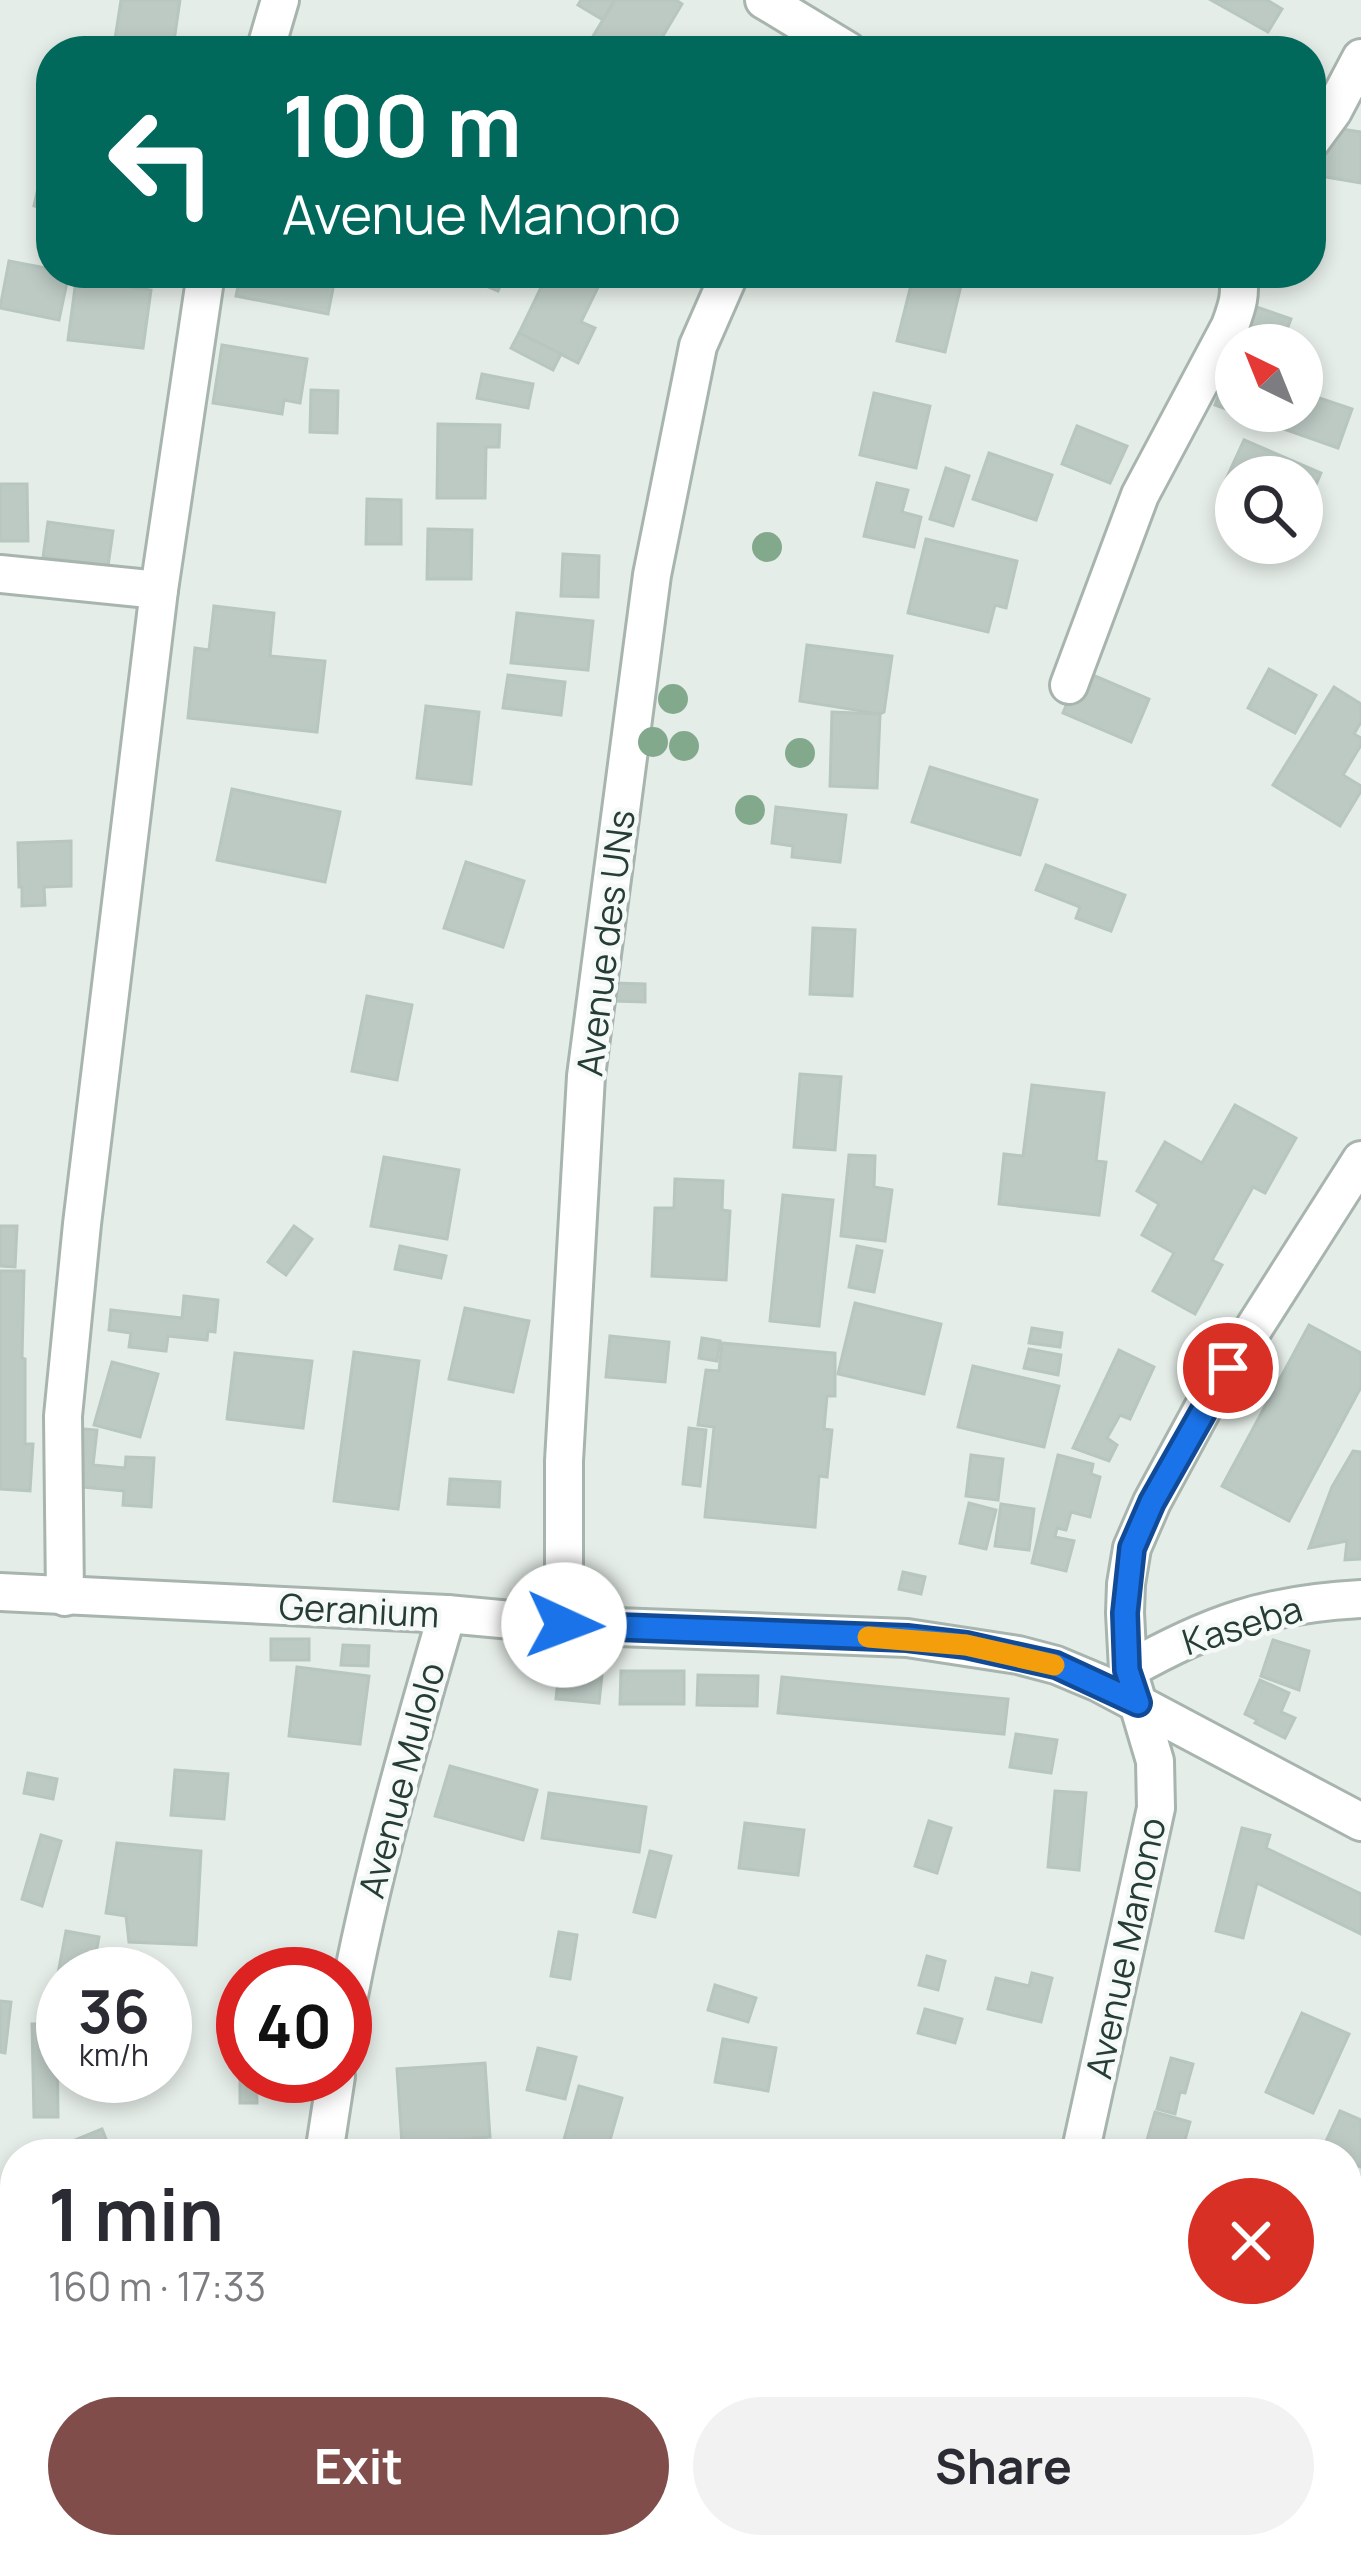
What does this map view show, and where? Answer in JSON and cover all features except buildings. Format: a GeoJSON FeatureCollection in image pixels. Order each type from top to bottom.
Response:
{"type":"FeatureCollection","features":[{"type":"Feature","properties":{"kind":"street"},"geometry":{"type":"LineString","coordinates":[[270,36],[280,0]]}},
{"type":"Feature","properties":{"kind":"street"},"geometry":{"type":"LineString","coordinates":[[764,0],[823,36]]}},
{"type":"Feature","properties":{"kind":"street"},"geometry":{"type":"LineString","coordinates":[[1326,122],[1361,58]]}},
{"type":"Feature","properties":{"kind":"street"},"geometry":{"type":"LineString","coordinates":[[64,1597],[63,1416],[84,1201],[159,590],[204,288]]}},
{"type":"Feature","properties":{"kind":"street","name":"Avenue des UNs"},"geometry":{"type":"LineString","coordinates":[[564,1625],[564,1460],[586,1076],[652,575],[698,346],[723,288]]}},
{"type":"Feature","properties":{"kind":"street"},"geometry":{"type":"LineString","coordinates":[[1069,685],[1140,495],[1230,326],[1240,288]]}},
{"type":"Feature","properties":{"kind":"street"},"geometry":{"type":"LineString","coordinates":[[0,574],[159,590]]}},
{"type":"Feature","properties":{"kind":"street","name":"Avenue Manono"},"geometry":{"type":"LineString","coordinates":[[1083,2139],[1156,1808],[1155,1761],[1133,1687],[1126,1584],[1132,1548],[1203,1408],[1361,1160]]}},
{"type":"Feature","properties":{"kind":"street","name":"Geranium"},"geometry":{"type":"LineString","coordinates":[[0,1592],[447,1614],[564,1625],[907,1638],[966,1645],[1133,1687],[1361,1822]]}},
{"type":"Feature","properties":{"kind":"street","name":"Kaseba"},"geometry":{"type":"LineString","coordinates":[[1133,1687],[1181,1640],[1261,1612],[1309,1602],[1361,1599]]}},
{"type":"Feature","properties":{"kind":"street","name":"Avenue Mulolo"},"geometry":{"type":"LineString","coordinates":[[357,1947],[393,1797],[447,1614]]}},
{"type":"Feature","properties":{"kind":"street"},"geometry":{"type":"LineString","coordinates":[[326,2139],[332,2103]]}},
{"type":"Feature","properties":{"kind":"slow traffic"},"geometry":{"type":"LineString","coordinates":[[868,1637],[966,1645],[1054,1665]]}},
{"type":"Feature","properties":{"kind":"route"},"geometry":{"type":"LineString","coordinates":[[564,1625],[907,1638],[966,1645],[1056,1665],[1138,1703],[1127,1670],[1126,1584],[1132,1548],[1152,1502],[1228,1368]]}}]}
